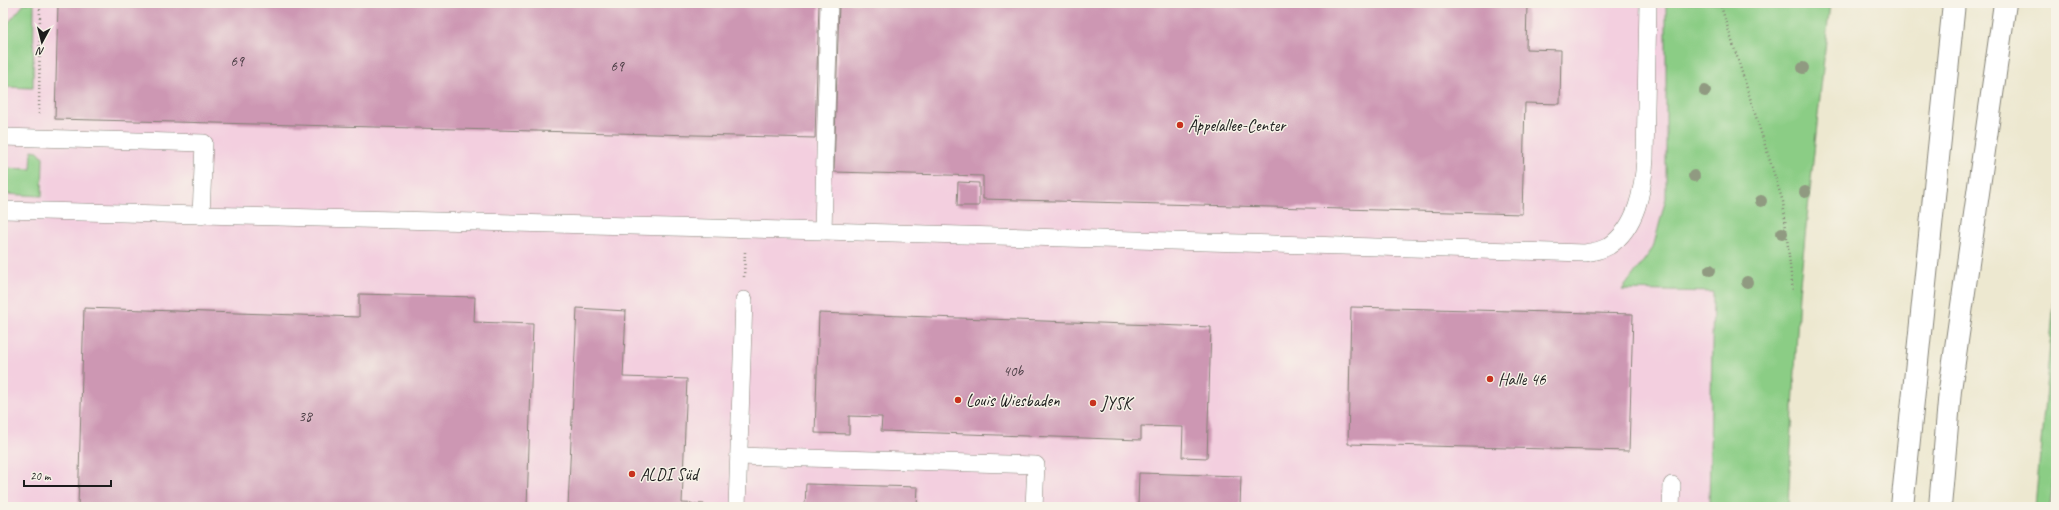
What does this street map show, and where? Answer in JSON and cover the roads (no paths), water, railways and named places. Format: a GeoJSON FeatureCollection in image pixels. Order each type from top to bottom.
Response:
{"type":"FeatureCollection","features":[{"type":"Feature","properties":{"kind":"highway"},"geometry":{"type":"LineString","coordinates":[[1902,507],[1954,3]]}},
{"type":"Feature","properties":{"kind":"highway"},"geometry":{"type":"LineString","coordinates":[[1940,507],[1950,390],[2004,3]]}},
{"type":"Feature","properties":{"kind":"lane"},"geometry":{"type":"LineString","coordinates":[[824,231],[829,3]]}},
{"type":"Feature","properties":{"kind":"lane"},"geometry":{"type":"LineString","coordinates":[[4,210],[824,231],[1585,253],[1608,246],[1626,230],[1639,204],[1643,183],[1648,3]]}},
{"type":"Feature","properties":{"kind":"lane"},"geometry":{"type":"LineString","coordinates":[[3,138],[204,143],[201,216]]}},
{"type":"Feature","properties":{"kind":"lane"},"geometry":{"type":"LineString","coordinates":[[737,507],[744,300]]}},
{"type":"Feature","properties":{"kind":"lane"},"geometry":{"type":"LineString","coordinates":[[739,456],[1036,465],[1034,507]]}},
{"type":"Feature","properties":{"kind":"lane"},"geometry":{"type":"LineString","coordinates":[[1671,507],[1672,485]]}},
{"type":"Feature","properties":{"kind":"place","name":"Äppelallee-Center"},"geometry":{"type":"Point","coordinates":[1180,125]}},
{"type":"Feature","properties":{"kind":"place","name":"Halle 46"},"geometry":{"type":"Point","coordinates":[1490,379]}},
{"type":"Feature","properties":{"kind":"place","name":"Louis Wiesbaden"},"geometry":{"type":"Point","coordinates":[958,400]}},
{"type":"Feature","properties":{"kind":"place","name":"JYSK"},"geometry":{"type":"Point","coordinates":[1093,403]}},
{"type":"Feature","properties":{"kind":"place","name":"ALDI Süd"},"geometry":{"type":"Point","coordinates":[632,474]}}]}
